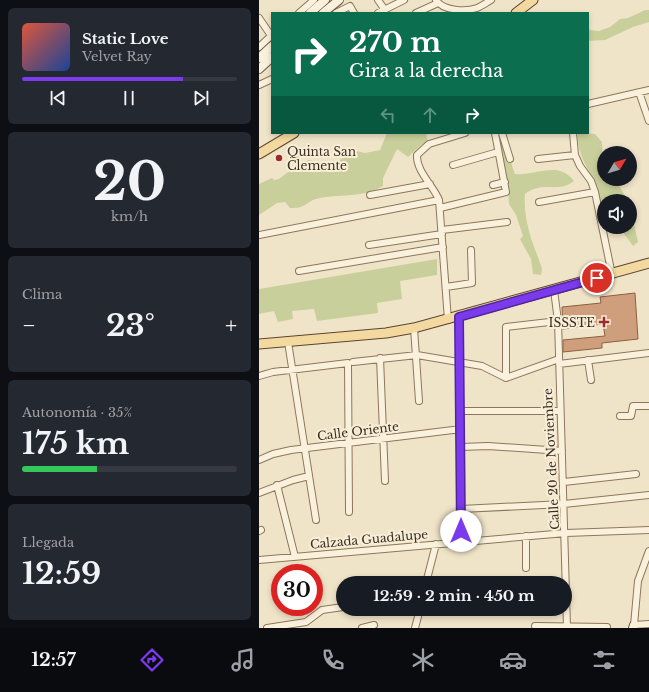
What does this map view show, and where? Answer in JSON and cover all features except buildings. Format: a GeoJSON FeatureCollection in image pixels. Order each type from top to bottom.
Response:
{"type":"FeatureCollection","features":[{"type":"Feature","properties":{"kind":"main road"},"geometry":{"type":"LineString","coordinates":[[312,5],[325,0]]}},
{"type":"Feature","properties":{"kind":"main road"},"geometry":{"type":"LineString","coordinates":[[324,12],[339,0]]}},
{"type":"Feature","properties":{"kind":"main road"},"geometry":{"type":"LineString","coordinates":[[517,12],[533,0]]}},
{"type":"Feature","properties":{"kind":"main road"},"geometry":{"type":"LineString","coordinates":[[524,12],[540,0]]}},
{"type":"Feature","properties":{"kind":"main road"},"geometry":{"type":"LineString","coordinates":[[259,58],[271,47]]}},
{"type":"Feature","properties":{"kind":"main road"},"geometry":{"type":"LineString","coordinates":[[259,69],[271,58]]}},
{"type":"Feature","properties":{"kind":"main road"},"geometry":{"type":"LineString","coordinates":[[259,148],[283,134]]}},
{"type":"Feature","properties":{"kind":"main road"},"geometry":{"type":"LineString","coordinates":[[259,154],[292,134]]}},
{"type":"Feature","properties":{"kind":"main road"},"geometry":{"type":"LineString","coordinates":[[259,344],[386,333],[414,328],[449,320],[649,263]]}},
{"type":"Feature","properties":{"kind":"street"},"geometry":{"type":"LineString","coordinates":[[379,0],[385,10]]}},
{"type":"Feature","properties":{"kind":"street"},"geometry":{"type":"LineString","coordinates":[[380,12],[404,0]]}},
{"type":"Feature","properties":{"kind":"street"},"geometry":{"type":"LineString","coordinates":[[418,12],[437,1],[445,7],[466,11],[477,8],[491,0]]}},
{"type":"Feature","properties":{"kind":"street"},"geometry":{"type":"LineString","coordinates":[[301,12],[312,5]]}},
{"type":"Feature","properties":{"kind":"street"},"geometry":{"type":"LineString","coordinates":[[338,12],[350,6],[353,12]]}},
{"type":"Feature","properties":{"kind":"street"},"geometry":{"type":"LineString","coordinates":[[259,18],[271,35]]}},
{"type":"Feature","properties":{"kind":"street"},"geometry":{"type":"LineString","coordinates":[[259,47],[271,37]]}},
{"type":"Feature","properties":{"kind":"street"},"geometry":{"type":"LineString","coordinates":[[259,85],[271,80]]}},
{"type":"Feature","properties":{"kind":"street"},"geometry":{"type":"LineString","coordinates":[[589,104],[649,90]]}},
{"type":"Feature","properties":{"kind":"street"},"geometry":{"type":"LineString","coordinates":[[639,92],[649,121]]}},
{"type":"Feature","properties":{"kind":"street"},"geometry":{"type":"LineString","coordinates":[[449,320],[439,200],[436,191],[416,162],[417,155],[429,144],[462,134]]}},
{"type":"Feature","properties":{"kind":"street"},"geometry":{"type":"LineString","coordinates":[[440,208],[507,192],[495,134]]}},
{"type":"Feature","properties":{"kind":"street"},"geometry":{"type":"LineString","coordinates":[[502,134],[510,159]]}},
{"type":"Feature","properties":{"kind":"street"},"geometry":{"type":"LineString","coordinates":[[573,134],[575,155],[580,166],[591,180],[595,192],[612,274]]}},
{"type":"Feature","properties":{"kind":"street"},"geometry":{"type":"LineString","coordinates":[[453,165],[498,152]]}},
{"type":"Feature","properties":{"kind":"street"},"geometry":{"type":"LineString","coordinates":[[539,158],[575,155]]}},
{"type":"Feature","properties":{"kind":"street"},"geometry":{"type":"LineString","coordinates":[[493,185],[505,182]]}},
{"type":"Feature","properties":{"kind":"street"},"geometry":{"type":"LineString","coordinates":[[370,195],[430,184]]}},
{"type":"Feature","properties":{"kind":"street"},"geometry":{"type":"LineString","coordinates":[[539,202],[595,192]]}},
{"type":"Feature","properties":{"kind":"street"},"geometry":{"type":"LineString","coordinates":[[259,236],[439,200]]}},
{"type":"Feature","properties":{"kind":"street"},"geometry":{"type":"LineString","coordinates":[[369,245],[507,222]]}},
{"type":"Feature","properties":{"kind":"street"},"geometry":{"type":"LineString","coordinates":[[299,271],[443,247]]}},
{"type":"Feature","properties":{"kind":"street"},"geometry":{"type":"LineString","coordinates":[[446,287],[472,283],[471,250]]}},
{"type":"Feature","properties":{"kind":"street","name":"Calle 20 de Noviembre"},"geometry":{"type":"LineString","coordinates":[[554,290],[558,321],[559,411],[565,504],[566,576]]}},
{"type":"Feature","properties":{"kind":"street"},"geometry":{"type":"LineString","coordinates":[[459,317],[461,363],[461,542]]}},
{"type":"Feature","properties":{"kind":"street"},"geometry":{"type":"LineString","coordinates":[[507,378],[506,327],[558,321]]}},
{"type":"Feature","properties":{"kind":"street"},"geometry":{"type":"LineString","coordinates":[[414,328],[419,401]]}},
{"type":"Feature","properties":{"kind":"street"},"geometry":{"type":"LineString","coordinates":[[288,342],[291,369],[316,520]]}},
{"type":"Feature","properties":{"kind":"street"},"geometry":{"type":"LineString","coordinates":[[259,376],[291,369],[417,355],[482,366],[507,378],[559,362],[649,353]]}},
{"type":"Feature","properties":{"kind":"street"},"geometry":{"type":"LineString","coordinates":[[380,358],[385,482]]}},
{"type":"Feature","properties":{"kind":"street"},"geometry":{"type":"LineString","coordinates":[[588,360],[591,380]]}},
{"type":"Feature","properties":{"kind":"street"},"geometry":{"type":"LineString","coordinates":[[349,512],[348,444],[351,363]]}},
{"type":"Feature","properties":{"kind":"street"},"geometry":{"type":"LineString","coordinates":[[620,416],[631,416],[633,406],[649,406]]}},
{"type":"Feature","properties":{"kind":"street"},"geometry":{"type":"LineString","coordinates":[[461,411],[559,411]]}},
{"type":"Feature","properties":{"kind":"street","name":"Calle Oriente"},"geometry":{"type":"LineString","coordinates":[[259,460],[281,452],[461,429]]}},
{"type":"Feature","properties":{"kind":"street"},"geometry":{"type":"LineString","coordinates":[[461,447],[488,446],[562,451]]}},
{"type":"Feature","properties":{"kind":"street"},"geometry":{"type":"LineString","coordinates":[[563,482],[636,474]]}},
{"type":"Feature","properties":{"kind":"street"},"geometry":{"type":"LineString","coordinates":[[259,493],[277,485],[309,476]]}},
{"type":"Feature","properties":{"kind":"street"},"geometry":{"type":"LineString","coordinates":[[277,485],[295,557]]}},
{"type":"Feature","properties":{"kind":"street"},"geometry":{"type":"LineString","coordinates":[[461,509],[565,504],[649,495]]}},
{"type":"Feature","properties":{"kind":"street","name":"Calzada Guadalupe"},"geometry":{"type":"LineString","coordinates":[[259,560],[526,536],[649,530]]}},
{"type":"Feature","properties":{"kind":"street"},"geometry":{"type":"LineString","coordinates":[[526,536],[526,568]]}},
{"type":"Feature","properties":{"kind":"street"},"geometry":{"type":"LineString","coordinates":[[428,576],[436,544]]}},
{"type":"Feature","properties":{"kind":"street"},"geometry":{"type":"LineString","coordinates":[[649,551],[638,581],[633,626],[649,624]]}},
{"type":"Feature","properties":{"kind":"street"},"geometry":{"type":"LineString","coordinates":[[267,628],[306,622],[322,610],[336,607]]}},
{"type":"Feature","properties":{"kind":"street"},"geometry":{"type":"LineString","coordinates":[[415,628],[418,616]]}},
{"type":"Feature","properties":{"kind":"street","name":"Calle 20 de Noviembre"},"geometry":{"type":"LineString","coordinates":[[567,616],[567,627]]}},
{"type":"Feature","properties":{"kind":"street"},"geometry":{"type":"LineString","coordinates":[[362,628],[374,625]]}},
{"type":"Feature","properties":{"kind":"street"},"geometry":{"type":"LineString","coordinates":[[535,626],[607,627]]}},
{"type":"Feature","properties":{"kind":"green space"},"geometry":{"type":"Polygon","coordinates":[[[645,10],[649,10],[649,22],[633,27],[605,40],[589,41],[589,30],[599,31],[610,27],[620,19],[628,18],[645,10]]]}},
{"type":"Feature","properties":{"kind":"green space"},"geometry":{"type":"Polygon","coordinates":[[[387,134],[428,134],[426,135],[428,141],[421,145],[408,157],[397,149],[383,178],[383,186],[375,190],[366,193],[316,199],[297,208],[290,208],[285,202],[277,203],[259,215],[259,184],[272,178],[274,180],[279,179],[299,164],[309,160],[322,164],[336,162],[356,151],[365,153],[380,150],[387,134]]]}},
{"type":"Feature","properties":{"kind":"green space"},"geometry":{"type":"Polygon","coordinates":[[[578,134],[595,134],[602,142],[602,146],[597,146],[597,186],[619,186],[624,194],[597,194],[592,177],[579,147],[578,134]]]}},
{"type":"Feature","properties":{"kind":"green space"},"geometry":{"type":"Polygon","coordinates":[[[497,135],[502,136],[505,140],[515,174],[554,170],[561,171],[574,181],[562,187],[538,188],[525,194],[527,223],[542,268],[541,275],[533,274],[531,259],[520,239],[523,236],[516,215],[509,204],[508,188],[501,162],[497,135]]]}},
{"type":"Feature","properties":{"kind":"green space"},"geometry":{"type":"Polygon","coordinates":[[[624,234],[636,234],[638,242],[633,246],[624,234]]]}},
{"type":"Feature","properties":{"kind":"green space"},"geometry":{"type":"Polygon","coordinates":[[[437,259],[437,275],[400,281],[402,299],[377,303],[378,313],[317,321],[314,309],[292,311],[293,319],[278,322],[274,311],[259,314],[259,289],[437,259]]]}},
{"type":"Feature","properties":{"kind":"place","name":"Quinta San Clemente"},"geometry":{"type":"Point","coordinates":[279,158]}},
{"type":"Feature","properties":{"kind":"place","name":"ISSSTE"},"geometry":{"type":"Point","coordinates":[604,322]}},
{"type":"Feature","properties":{"kind":"route"},"geometry":{"type":"LineString","coordinates":[[461,531],[461,363],[459,317],[597,278]]}}]}
